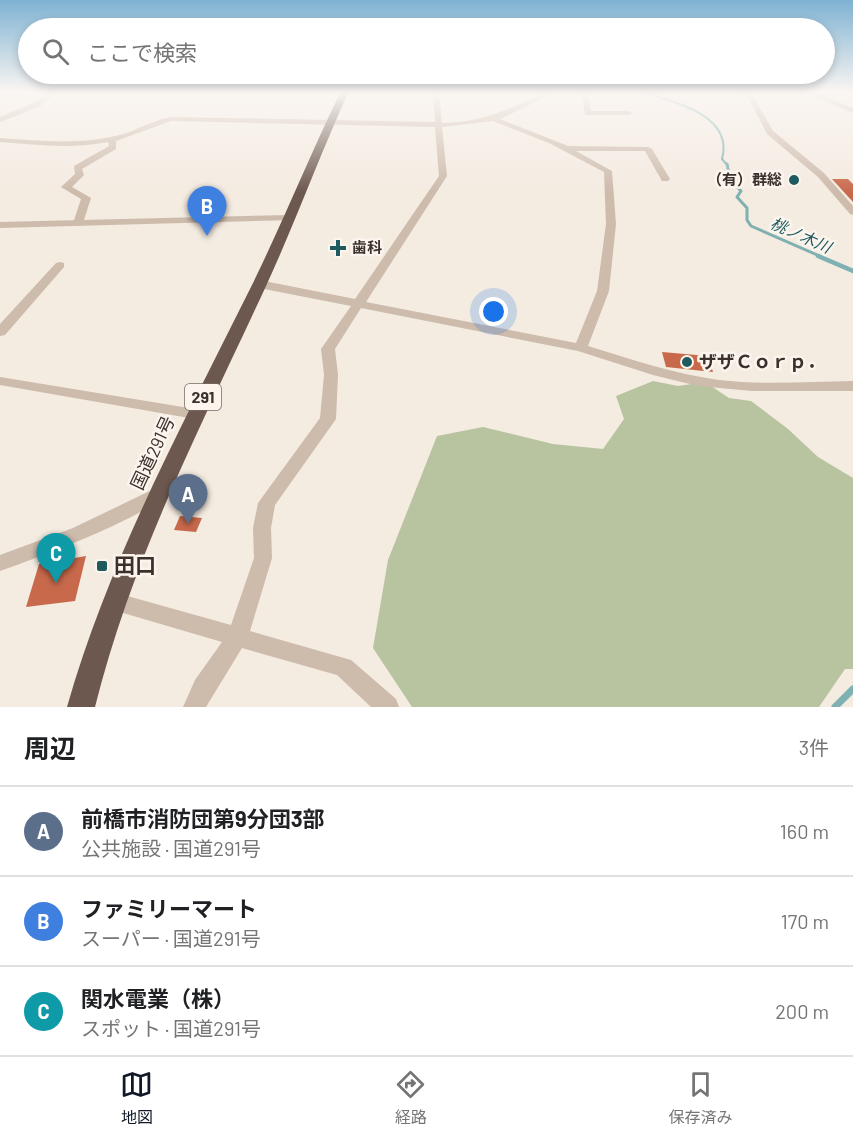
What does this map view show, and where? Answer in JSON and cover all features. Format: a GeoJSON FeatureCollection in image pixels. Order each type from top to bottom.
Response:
{"type":"FeatureCollection","features":[{"type":"Feature","properties":{"kind":"highway","name":"国道291号"},"geometry":{"type":"LineString","coordinates":[[81,707],[89,673],[113,601],[156,495],[259,284],[328,126]]}},
{"type":"Feature","properties":{"kind":"street"},"geometry":{"type":"LineString","coordinates":[[0,140],[60,145],[112,138],[149,126]]}},
{"type":"Feature","properties":{"kind":"street"},"geometry":{"type":"LineString","coordinates":[[195,707],[203,688],[238,635],[264,558],[261,528],[267,503],[328,420],[331,375],[328,349],[443,176],[437,134],[440,126]]}},
{"type":"Feature","properties":{"kind":"street"},"geometry":{"type":"LineString","coordinates":[[512,126],[568,148],[608,171],[611,224],[603,291],[581,348]]}},
{"type":"Feature","properties":{"kind":"street"},"geometry":{"type":"LineString","coordinates":[[767,126],[770,132],[848,201],[853,212]]}},
{"type":"Feature","properties":{"kind":"street"},"geometry":{"type":"LineString","coordinates":[[78,223],[86,198],[66,187],[80,176],[77,168],[113,147],[112,138]]}},
{"type":"Feature","properties":{"kind":"street"},"geometry":{"type":"LineString","coordinates":[[568,148],[648,149],[665,178]]}},
{"type":"Feature","properties":{"kind":"street"},"geometry":{"type":"LineString","coordinates":[[0,225],[289,218]]}},
{"type":"Feature","properties":{"kind":"street"},"geometry":{"type":"LineString","coordinates":[[0,332],[60,265]]}},
{"type":"Feature","properties":{"kind":"street"},"geometry":{"type":"LineString","coordinates":[[259,284],[581,348],[680,378],[737,386],[853,386]]}},
{"type":"Feature","properties":{"kind":"street"},"geometry":{"type":"LineString","coordinates":[[0,381],[195,414]]}},
{"type":"Feature","properties":{"kind":"street"},"geometry":{"type":"LineString","coordinates":[[0,564],[92,529],[123,515],[156,495]]}},
{"type":"Feature","properties":{"kind":"street"},"geometry":{"type":"LineString","coordinates":[[113,601],[343,667],[388,707]]}},
{"type":"Feature","properties":{"kind":"green space"},"geometry":{"type":"Polygon","coordinates":[[[653,381],[678,386],[705,382],[729,398],[751,401],[788,429],[818,457],[853,478],[853,669],[845,669],[819,707],[412,707],[373,648],[388,560],[437,436],[483,427],[553,444],[603,449],[624,419],[616,396],[653,381]]]}},
{"type":"Feature","properties":{"kind":"building"},"geometry":{"type":"Polygon","coordinates":[[[832,179],[848,179],[853,184],[853,202],[832,179]]]}},
{"type":"Feature","properties":{"kind":"building","name":"ザザＣｏｒｐ．"},"geometry":{"type":"Polygon","coordinates":[[[662,352],[708,356],[713,372],[666,367],[662,352]]]}},
{"type":"Feature","properties":{"kind":"building"},"geometry":{"type":"Polygon","coordinates":[[[180,516],[202,518],[196,532],[174,530],[180,516]]]}},
{"type":"Feature","properties":{"kind":"building"},"geometry":{"type":"Polygon","coordinates":[[[86,556],[75,601],[26,607],[39,564],[86,556]]]}},
{"type":"Feature","properties":{"kind":"waterway","name":"桃ノ木川"},"geometry":{"type":"LineString","coordinates":[[714,126],[723,144],[722,159],[727,165]]}},
{"type":"Feature","properties":{"kind":"waterway","name":"桃ノ木川"},"geometry":{"type":"LineString","coordinates":[[727,165],[730,179],[741,191],[737,197],[747,208],[747,220],[751,226],[822,257]]}},
{"type":"Feature","properties":{"kind":"waterway","name":"桃ノ木川"},"geometry":{"type":"LineString","coordinates":[[818,256],[853,271]]}},
{"type":"Feature","properties":{"kind":"waterway","name":"桃ノ木川"},"geometry":{"type":"LineString","coordinates":[[835,707],[853,689]]}},
{"type":"Feature","properties":{"kind":"place","name":"（有）群総"},"geometry":{"type":"Point","coordinates":[794,180]}},
{"type":"Feature","properties":{"kind":"place","name":"ファミリーマート"},"geometry":{"type":"Point","coordinates":[207,236]}},
{"type":"Feature","properties":{"kind":"place","name":"歯科"},"geometry":{"type":"Point","coordinates":[338,248]}},
{"type":"Feature","properties":{"kind":"place","name":"ザザＣｏｒｐ．"},"geometry":{"type":"Point","coordinates":[687,362]}},
{"type":"Feature","properties":{"kind":"place","name":"前橋市消防団第9分団3部"},"geometry":{"type":"Point","coordinates":[188,524]}},
{"type":"Feature","properties":{"kind":"place","name":"田口"},"geometry":{"type":"Point","coordinates":[102,566]}},
{"type":"Feature","properties":{"kind":"place","name":"関水電業（株）"},"geometry":{"type":"Point","coordinates":[56,583]}}]}
